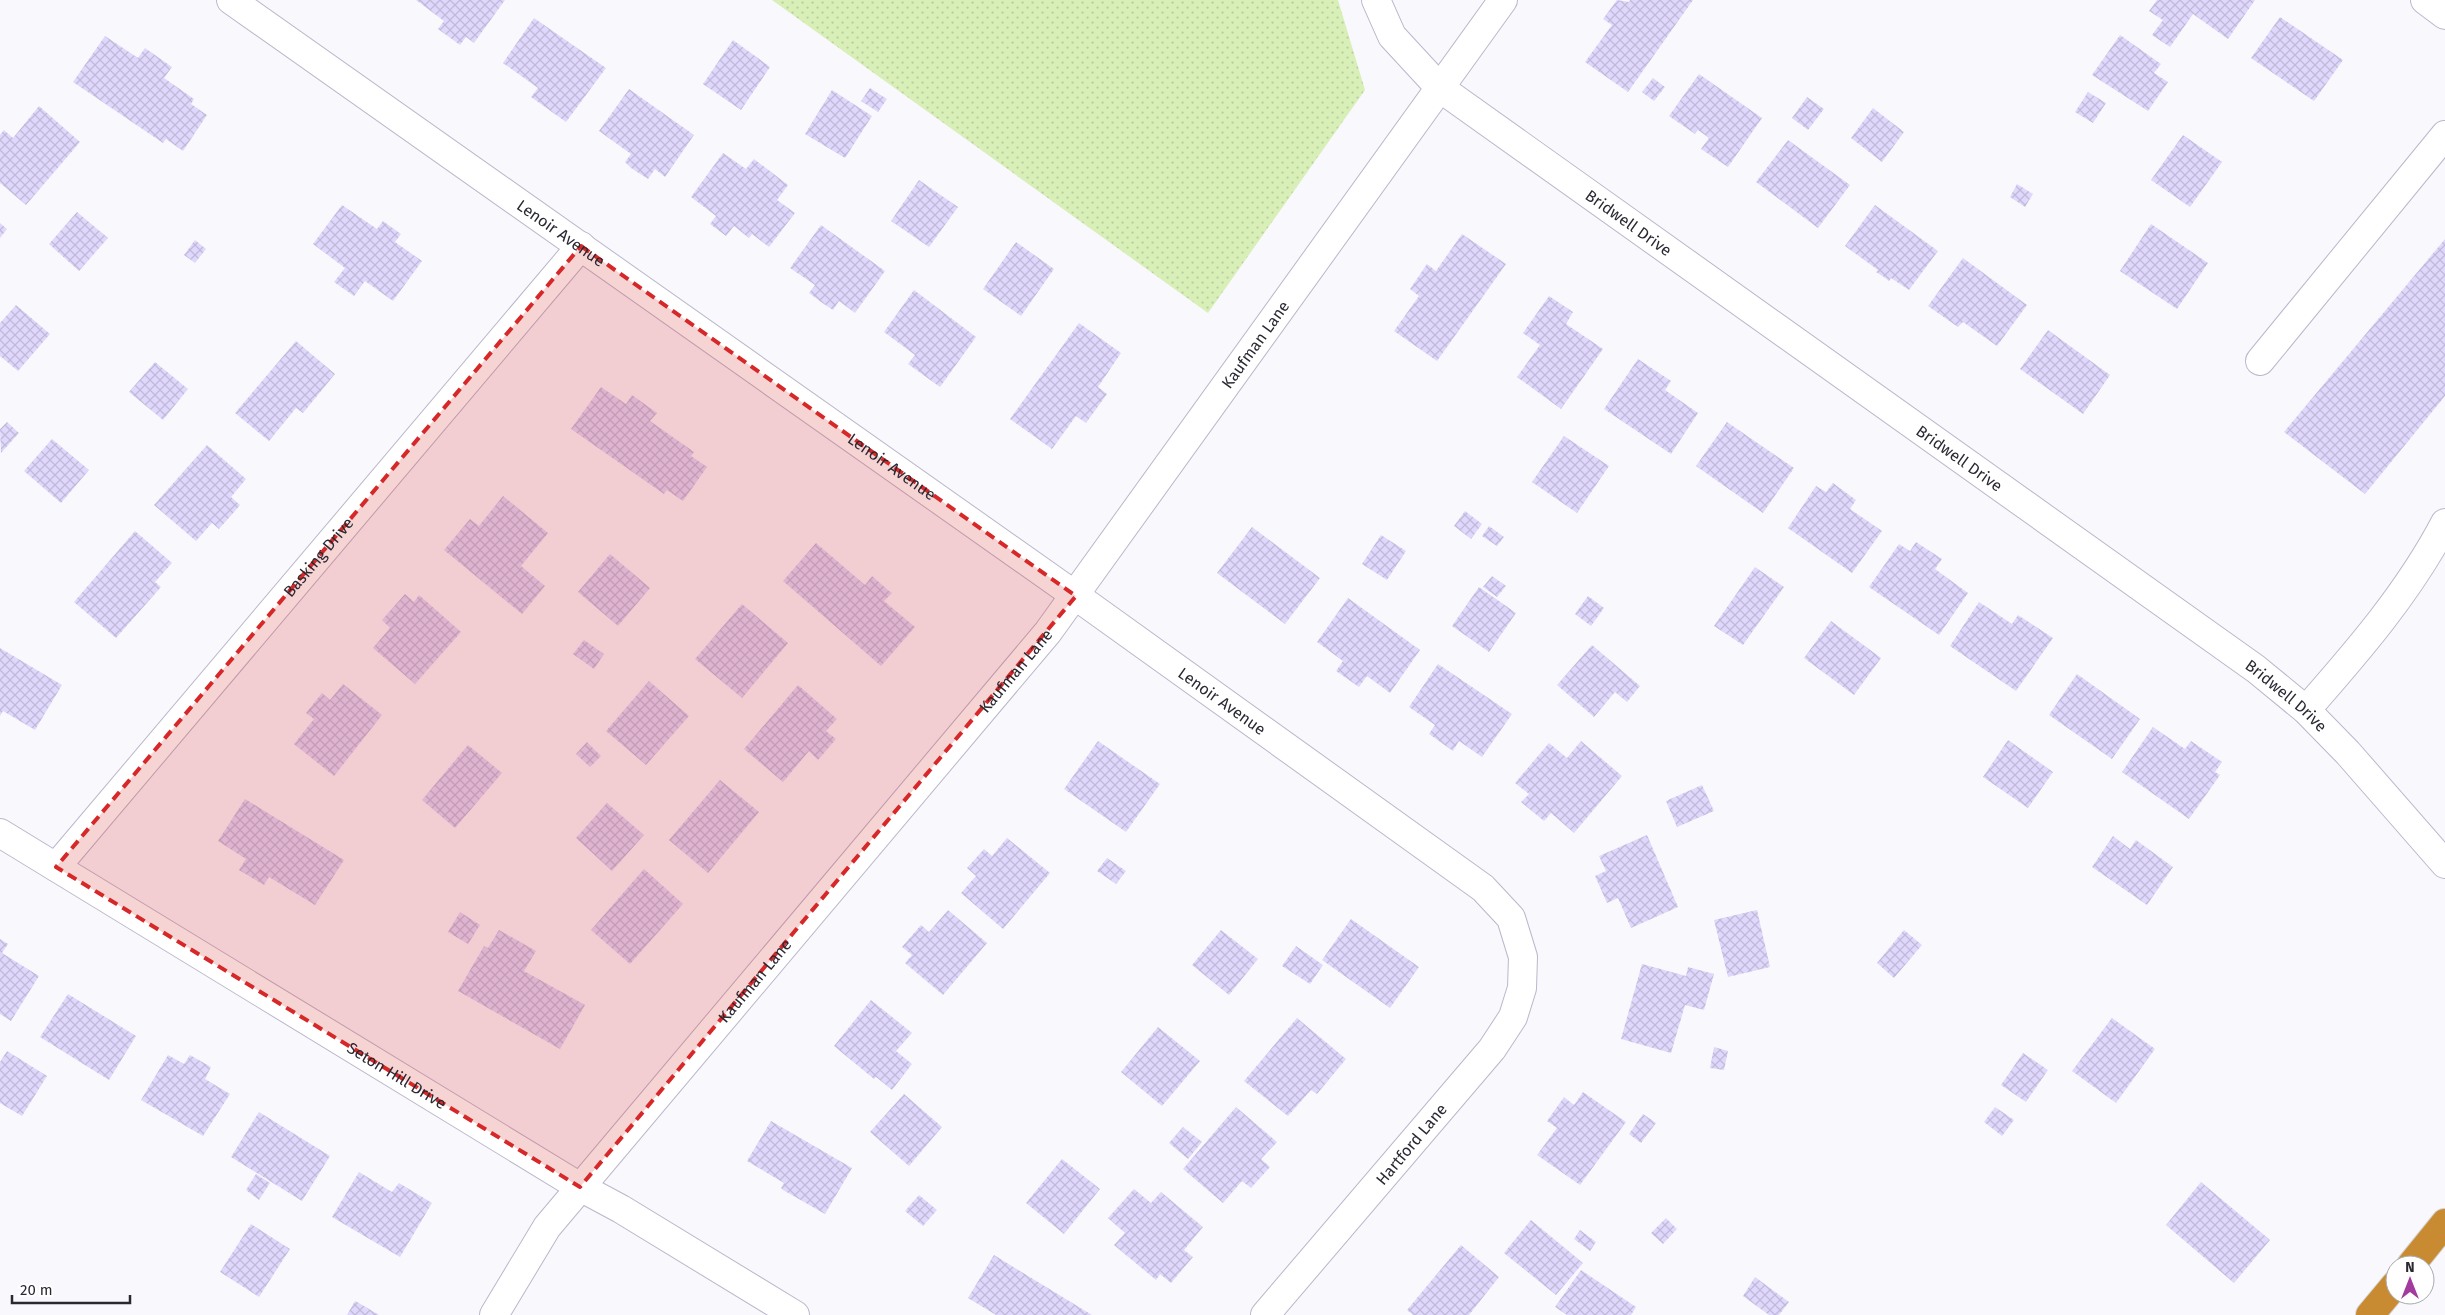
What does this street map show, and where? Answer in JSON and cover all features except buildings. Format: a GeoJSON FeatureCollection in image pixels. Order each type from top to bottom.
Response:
{"type":"FeatureCollection","features":[{"type":"Feature","properties":{"kind":"highway"},"geometry":{"type":"LineString","coordinates":[[2419,1255],[2445,1223]]}},
{"type":"Feature","properties":{"kind":"highway"},"geometry":{"type":"LineString","coordinates":[[2370,1315],[2385,1297]]}},
{"type":"Feature","properties":{"kind":"street","name":"Lenoir Avenue"},"geometry":{"type":"LineString","coordinates":[[231,0],[1076,596],[1484,888],[1511,918],[1523,957]]}},
{"type":"Feature","properties":{"kind":"street","name":"Bridwell Drive"},"geometry":{"type":"LineString","coordinates":[[1376,0],[1392,36],[1440,88],[2256,669],[2306,710],[2348,753],[2445,864]]}},
{"type":"Feature","properties":{"kind":"street","name":"Kaufman Lane"},"geometry":{"type":"LineString","coordinates":[[494,1315],[547,1228],[580,1187],[1048,632],[1076,596],[1503,0]]}},
{"type":"Feature","properties":{"kind":"street"},"geometry":{"type":"LineString","coordinates":[[2425,0],[2445,15]]}},
{"type":"Feature","properties":{"kind":"street"},"geometry":{"type":"LineString","coordinates":[[2260,361],[2445,135]]}},
{"type":"Feature","properties":{"kind":"street","name":"Basking Drive"},"geometry":{"type":"LineString","coordinates":[[56,867],[581,246]]}},
{"type":"Feature","properties":{"kind":"street"},"geometry":{"type":"LineString","coordinates":[[2306,710],[2436,560],[2445,523]]}},
{"type":"Feature","properties":{"kind":"street","name":"Seton Hill Drive"},"geometry":{"type":"LineString","coordinates":[[0,833],[580,1187],[621,1209],[795,1315]]}},
{"type":"Feature","properties":{"kind":"street","name":"Hartford Lane"},"geometry":{"type":"LineString","coordinates":[[1265,1315],[1492,1049],[1513,1017],[1522,988],[1523,957]]}},
{"type":"Feature","properties":{"kind":"highlighted area"},"geometry":{"type":"Polygon","coordinates":[[[581,246],[1076,596],[580,1187],[56,867],[581,246]]]}},
{"type":"Feature","properties":{"kind":"green space"},"geometry":{"type":"Polygon","coordinates":[[[772,0],[1338,0],[1365,90],[1208,313],[772,0]]]}}]}
